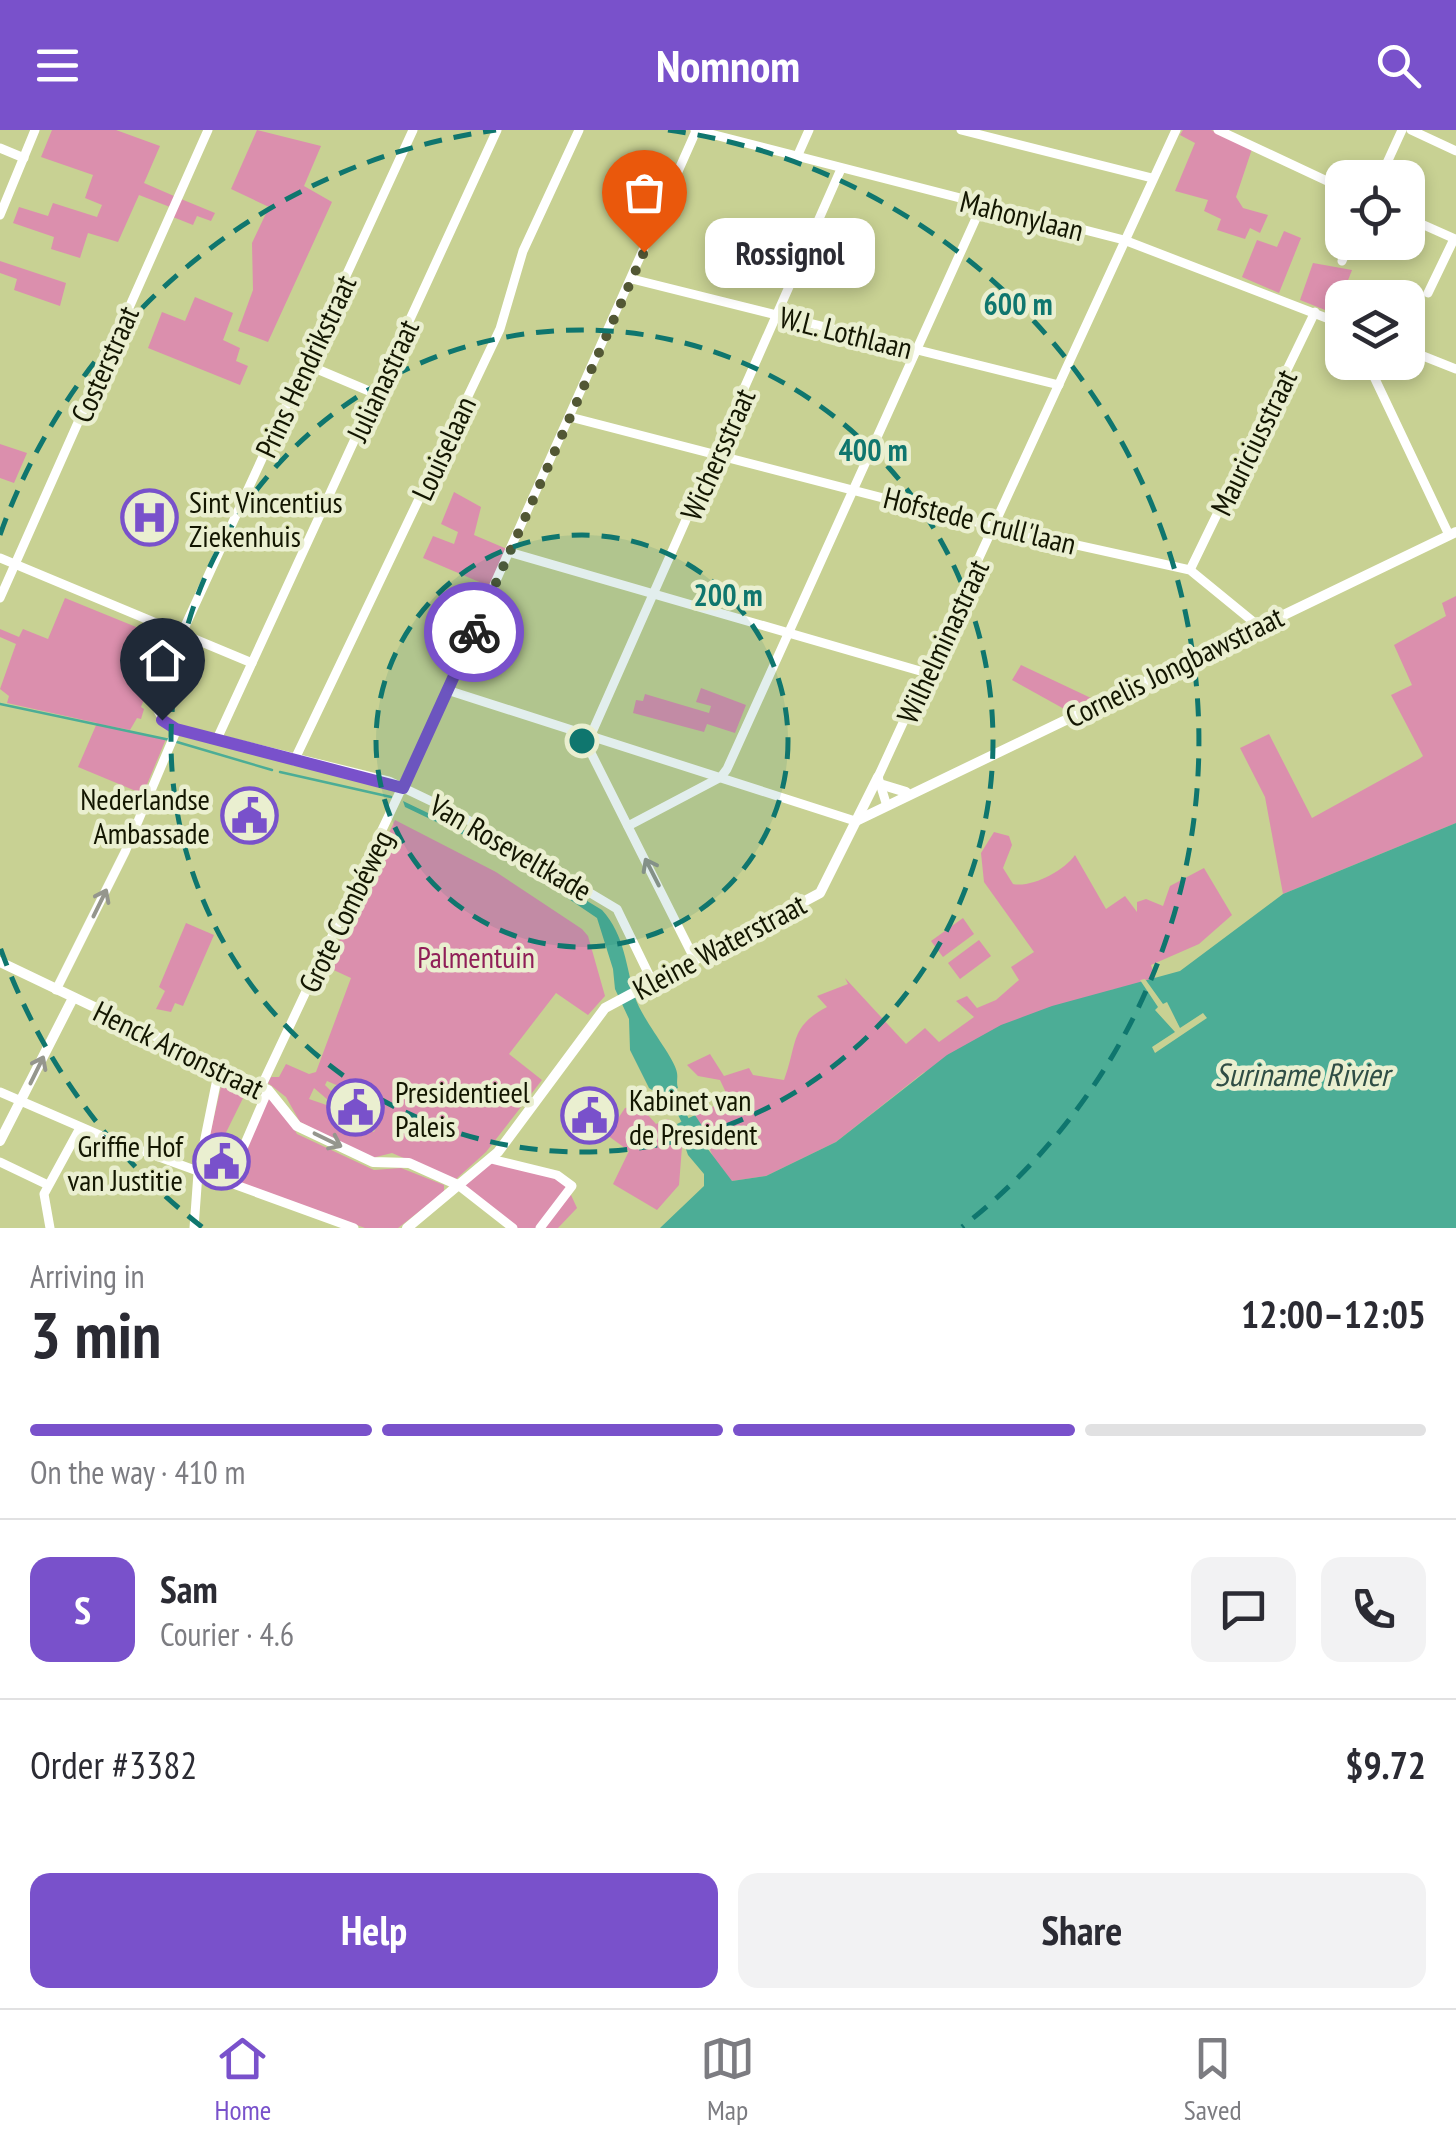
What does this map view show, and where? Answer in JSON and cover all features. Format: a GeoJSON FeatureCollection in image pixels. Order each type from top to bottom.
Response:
{"type":"FeatureCollection","features":[{"type":"Feature","properties":{"kind":"main road","name":"Cornelis Jongbawstraat"},"geometry":{"type":"LineString","coordinates":[[889,801],[1453,533]]}},
{"type":"Feature","properties":{"kind":"main road"},"geometry":{"type":"LineString","coordinates":[[881,777],[908,792]]}},
{"type":"Feature","properties":{"kind":"main road","name":"Kleine Waterstraat"},"geometry":{"type":"LineString","coordinates":[[406,1228],[491,1159],[599,1014],[616,1000],[820,893],[881,777]]}},
{"type":"Feature","properties":{"kind":"main road"},"geometry":{"type":"LineString","coordinates":[[856,821],[889,801]]}},
{"type":"Feature","properties":{"kind":"main road","name":"Henck Arronstraat"},"geometry":{"type":"LineString","coordinates":[[0,962],[265,1089],[297,1126],[373,1162],[410,1163],[458,1185]]}},
{"type":"Feature","properties":{"kind":"main road"},"geometry":{"type":"LineString","coordinates":[[0,1140],[73,998]]}},
{"type":"Feature","properties":{"kind":"street"},"geometry":{"type":"LineString","coordinates":[[0,215],[35,130]]}},
{"type":"Feature","properties":{"kind":"street","name":"Costerstraat"},"geometry":{"type":"LineString","coordinates":[[0,598],[208,130]]}},
{"type":"Feature","properties":{"kind":"street","name":"Prins Hendrikstraat"},"geometry":{"type":"LineString","coordinates":[[158,712],[155,696],[181,635],[413,130]]}},
{"type":"Feature","properties":{"kind":"street","name":"Julianastraat"},"geometry":{"type":"LineString","coordinates":[[218,739],[497,130]]}},
{"type":"Feature","properties":{"kind":"street","name":"Louiselaan"},"geometry":{"type":"LineString","coordinates":[[294,761],[500,329],[523,251],[579,130]]}},
{"type":"Feature","properties":{"kind":"street","name":"Mahonylaan"},"geometry":{"type":"LineString","coordinates":[[695,130],[1124,240],[1325,316]]}},
{"type":"Feature","properties":{"kind":"street","name":"Grote Combéweg"},"geometry":{"type":"LineString","coordinates":[[228,1183],[265,1089],[632,280],[695,130]]}},
{"type":"Feature","properties":{"kind":"street"},"geometry":{"type":"LineString","coordinates":[[797,157],[808,130]]}},
{"type":"Feature","properties":{"kind":"street"},"geometry":{"type":"LineString","coordinates":[[961,130],[1152,178]]}},
{"type":"Feature","properties":{"kind":"street"},"geometry":{"type":"LineString","coordinates":[[1010,143],[1014,130]]}},
{"type":"Feature","properties":{"kind":"street","name":"Wilhelminastraat"},"geometry":{"type":"LineString","coordinates":[[881,777],[1176,130]]}},
{"type":"Feature","properties":{"kind":"street"},"geometry":{"type":"LineString","coordinates":[[1388,160],[1402,130]]}},
{"type":"Feature","properties":{"kind":"street"},"geometry":{"type":"LineString","coordinates":[[1411,130],[1456,151]]}},
{"type":"Feature","properties":{"kind":"street"},"geometry":{"type":"LineString","coordinates":[[1224,131],[1325,180]]}},
{"type":"Feature","properties":{"kind":"street"},"geometry":{"type":"LineString","coordinates":[[0,148],[24,158]]}},
{"type":"Feature","properties":{"kind":"street","name":"Wichersstraat"},"geometry":{"type":"LineString","coordinates":[[590,738],[780,316],[841,169]]}},
{"type":"Feature","properties":{"kind":"street"},"geometry":{"type":"LineString","coordinates":[[628,826],[721,777],[982,205]]}},
{"type":"Feature","properties":{"kind":"street"},"geometry":{"type":"LineString","coordinates":[[1425,226],[1455,239],[1428,293]]}},
{"type":"Feature","properties":{"kind":"street","name":"W.L. Lothlaan"},"geometry":{"type":"LineString","coordinates":[[632,280],[1059,385]]}},
{"type":"Feature","properties":{"kind":"street","name":"Mauriciusstraat"},"geometry":{"type":"LineString","coordinates":[[1190,570],[1315,312]]}},
{"type":"Feature","properties":{"kind":"street"},"geometry":{"type":"LineString","coordinates":[[1425,357],[1456,369]]}},
{"type":"Feature","properties":{"kind":"street"},"geometry":{"type":"LineString","coordinates":[[305,364],[376,394]]}},
{"type":"Feature","properties":{"kind":"street"},"geometry":{"type":"LineString","coordinates":[[1376,380],[1453,533]]}},
{"type":"Feature","properties":{"kind":"street","name":"Hofstede Crull'laan"},"geometry":{"type":"LineString","coordinates":[[570,417],[995,527],[1190,570],[1256,624]]}},
{"type":"Feature","properties":{"kind":"street"},"geometry":{"type":"LineString","coordinates":[[509,552],[928,672]]}},
{"type":"Feature","properties":{"kind":"street"},"geometry":{"type":"LineString","coordinates":[[0,558],[252,662]]}},
{"type":"Feature","properties":{"kind":"street"},"geometry":{"type":"LineString","coordinates":[[447,690],[856,821]]}},
{"type":"Feature","properties":{"kind":"street","name":"Van Roseveltkade"},"geometry":{"type":"LineString","coordinates":[[158,712],[176,731],[402,790],[504,840],[617,910],[652,981]]}},
{"type":"Feature","properties":{"kind":"street"},"geometry":{"type":"LineString","coordinates":[[56,990],[176,731]]}},
{"type":"Feature","properties":{"kind":"street"},"geometry":{"type":"LineString","coordinates":[[590,738],[589,749],[695,960]]}},
{"type":"Feature","properties":{"kind":"street"},"geometry":{"type":"LineString","coordinates":[[881,777],[889,801]]}},
{"type":"Feature","properties":{"kind":"street"},"geometry":{"type":"LineString","coordinates":[[194,1228],[198,1173],[219,1069]]}},
{"type":"Feature","properties":{"kind":"street"},"geometry":{"type":"LineString","coordinates":[[0,1092],[80,1128],[354,1228]]}},
{"type":"Feature","properties":{"kind":"street"},"geometry":{"type":"LineString","coordinates":[[50,1228],[44,1196],[80,1128]]}},
{"type":"Feature","properties":{"kind":"street"},"geometry":{"type":"LineString","coordinates":[[491,1159],[557,1175],[572,1186],[540,1228]]}},
{"type":"Feature","properties":{"kind":"street"},"geometry":{"type":"LineString","coordinates":[[0,1162],[48,1186]]}},
{"type":"Feature","properties":{"kind":"street"},"geometry":{"type":"LineString","coordinates":[[458,1185],[513,1228]]}},
{"type":"Feature","properties":{"kind":"street"},"geometry":{"type":"LineString","coordinates":[[314,1228],[316,1212]]}},
{"type":"Feature","properties":{"kind":"green space"},"geometry":{"type":"Polygon","coordinates":[[[52,130],[116,130],[160,146],[144,183],[174,196],[170,207],[139,195],[118,242],[88,233],[80,258],[51,249],[54,237],[13,223],[19,207],[48,216],[53,203],[97,217],[102,205],[85,198],[93,175],[41,157],[52,130]]]}},
{"type":"Feature","properties":{"kind":"green space"},"geometry":{"type":"Polygon","coordinates":[[[257,130],[321,146],[304,186],[332,202],[268,342],[238,331],[253,290],[252,243],[269,207],[231,189],[257,130]]]}},
{"type":"Feature","properties":{"kind":"green space"},"geometry":{"type":"Polygon","coordinates":[[[1183,130],[1211,130],[1252,149],[1236,197],[1243,208],[1268,215],[1260,233],[1250,228],[1245,239],[1217,230],[1221,219],[1204,211],[1208,200],[1175,191],[1195,143],[1180,135],[1183,130]]]}},
{"type":"Feature","properties":{"kind":"green space"},"geometry":{"type":"Polygon","coordinates":[[[181,199],[215,213],[211,221],[197,216],[193,225],[173,217],[181,199]]]}},
{"type":"Feature","properties":{"kind":"green space"},"geometry":{"type":"Polygon","coordinates":[[[1284,231],[1301,238],[1279,293],[1242,277],[1257,240],[1277,247],[1284,231]]]}},
{"type":"Feature","properties":{"kind":"green space"},"geometry":{"type":"Polygon","coordinates":[[[0,261],[66,283],[60,306],[14,290],[17,279],[0,273],[0,261]]]}},
{"type":"Feature","properties":{"kind":"green space"},"geometry":{"type":"Polygon","coordinates":[[[1313,263],[1352,270],[1348,280],[1325,280],[1325,310],[1300,300],[1313,263]]]}},
{"type":"Feature","properties":{"kind":"green space"},"geometry":{"type":"Polygon","coordinates":[[[195,297],[233,313],[223,340],[240,348],[236,361],[248,366],[240,385],[148,348],[162,312],[185,321],[195,297]]]}},
{"type":"Feature","properties":{"kind":"green space"},"geometry":{"type":"Polygon","coordinates":[[[0,444],[27,453],[14,483],[0,478],[0,444]]]}},
{"type":"Feature","properties":{"kind":"green space"},"geometry":{"type":"Polygon","coordinates":[[[454,492],[481,507],[474,535],[507,549],[491,587],[423,558],[433,536],[454,544],[458,532],[441,524],[454,492]]]}},
{"type":"Feature","properties":{"kind":"green space"},"geometry":{"type":"Polygon","coordinates":[[[1456,596],[1456,823],[1283,894],[1265,797],[1240,748],[1269,734],[1312,818],[1419,759],[1423,756],[1391,695],[1412,685],[1394,645],[1446,616],[1442,603],[1456,596]]]}},
{"type":"Feature","properties":{"kind":"green space"},"geometry":{"type":"Polygon","coordinates":[[[65,598],[168,640],[141,707],[141,719],[137,718],[130,730],[99,724],[166,739],[143,794],[78,767],[97,723],[7,703],[9,696],[0,689],[16,644],[0,637],[0,629],[19,637],[23,629],[48,639],[65,598]]]}},
{"type":"Feature","properties":{"kind":"green space"},"geometry":{"type":"Polygon","coordinates":[[[1021,665],[1091,698],[1066,710],[1012,680],[1021,665]]]}},
{"type":"Feature","properties":{"kind":"green space"},"geometry":{"type":"Polygon","coordinates":[[[701,688],[746,705],[735,733],[707,724],[704,732],[633,713],[636,700],[643,701],[645,694],[709,713],[711,706],[696,702],[701,688]]]}},
{"type":"Feature","properties":{"kind":"green space","name":"Palmentuin"},"geometry":{"type":"Polygon","coordinates":[[[395,820],[496,872],[582,929],[588,936],[605,996],[588,1015],[556,993],[509,1054],[542,1080],[486,1152],[455,1180],[392,1153],[372,1158],[300,1122],[286,1097],[268,1083],[271,1077],[279,1077],[286,1064],[309,1074],[316,1072],[351,978],[327,967],[395,820]],[[327,1081],[325,1085],[333,1093],[328,1100],[314,1088],[309,1099],[341,1110],[343,1126],[353,1131],[357,1125],[374,1132],[381,1115],[376,1111],[376,1102],[327,1081]]]}},
{"type":"Feature","properties":{"kind":"green space"},"geometry":{"type":"Polygon","coordinates":[[[994,832],[1009,836],[1012,845],[1003,868],[1013,884],[1047,877],[1075,855],[1106,909],[1125,896],[1137,912],[1137,902],[1146,899],[1163,906],[1170,886],[1204,868],[1232,915],[1199,944],[1151,965],[1156,980],[1111,990],[923,1073],[836,1142],[766,1176],[732,1181],[714,1159],[695,1115],[729,1099],[720,1080],[698,1076],[687,1065],[710,1054],[724,1076],[749,1068],[753,1075],[784,1080],[800,1029],[827,1007],[817,996],[848,984],[845,978],[906,1044],[925,1028],[939,1042],[974,1017],[956,1001],[967,996],[977,1008],[996,1000],[1019,980],[1011,967],[1034,952],[984,882],[981,853],[994,832]]]}},
{"type":"Feature","properties":{"kind":"green space"},"geometry":{"type":"Polygon","coordinates":[[[963,918],[974,934],[943,957],[931,941],[963,918]]]}},
{"type":"Feature","properties":{"kind":"green space"},"geometry":{"type":"Polygon","coordinates":[[[186,923],[214,935],[183,1006],[175,1003],[171,1012],[156,1009],[165,991],[159,987],[186,923]]]}},
{"type":"Feature","properties":{"kind":"green space"},"geometry":{"type":"Polygon","coordinates":[[[979,940],[991,956],[960,979],[948,963],[979,940]]]}},
{"type":"Feature","properties":{"kind":"green space"},"geometry":{"type":"Polygon","coordinates":[[[223,1078],[249,1086],[207,1171],[203,1165],[223,1078]]]}},
{"type":"Feature","properties":{"kind":"green space"},"geometry":{"type":"Polygon","coordinates":[[[267,1095],[280,1105],[297,1134],[374,1170],[401,1168],[444,1185],[444,1192],[398,1228],[365,1228],[231,1179],[267,1095]]]}},
{"type":"Feature","properties":{"kind":"green space"},"geometry":{"type":"Polygon","coordinates":[[[639,1105],[656,1124],[668,1119],[683,1134],[679,1185],[657,1210],[613,1184],[629,1151],[607,1135],[625,1108],[639,1105]]]}},
{"type":"Feature","properties":{"kind":"green space"},"geometry":{"type":"Polygon","coordinates":[[[491,1159],[565,1182],[577,1208],[558,1228],[513,1228],[458,1185],[491,1159]]]}},
{"type":"Feature","properties":{"kind":"water"},"geometry":{"type":"Polygon","coordinates":[[[403,801],[495,845],[602,910],[620,941],[639,1006],[675,1067],[678,1088],[662,1096],[649,1088],[630,1050],[629,1019],[615,989],[597,918],[499,852],[405,807],[403,801]]]}},
{"type":"Feature","properties":{"kind":"water","name":"Suriname Rivier"},"geometry":{"type":"Polygon","coordinates":[[[1456,823],[1456,1228],[660,1228],[704,1186],[704,1174],[688,1155],[677,1124],[695,1115],[708,1135],[704,1144],[732,1181],[766,1176],[836,1142],[947,1055],[1001,1025],[1052,1006],[1180,971],[1283,894],[1456,823]]]}},
{"type":"Feature","properties":{"kind":"pier"},"geometry":{"type":"Polygon","coordinates":[[[1145,979],[1163,1004],[1167,1002],[1180,1028],[1203,1013],[1207,1018],[1155,1053],[1152,1047],[1175,1032],[1155,1010],[1158,1007],[1140,980],[1145,979]]]}},
{"type":"Feature","properties":{"kind":"waterway"},"geometry":{"type":"LineString","coordinates":[[0,704],[170,740]]}},
{"type":"Feature","properties":{"kind":"waterway"},"geometry":{"type":"LineString","coordinates":[[177,742],[272,770]]}},
{"type":"Feature","properties":{"kind":"waterway"},"geometry":{"type":"LineString","coordinates":[[280,772],[391,797]]}},
{"type":"Feature","properties":{"kind":"waterway"},"geometry":{"type":"LineString","coordinates":[[671,1092],[685,1120]]}},
{"type":"Feature","properties":{"kind":"way so far"},"geometry":{"type":"LineString","coordinates":[[474,632],[644,252]]}},
{"type":"Feature","properties":{"kind":"place","name":"Rossignol"},"geometry":{"type":"Point","coordinates":[644,252]}},
{"type":"Feature","properties":{"kind":"place","name":"Sint Vincentius Ziekenhuis"},"geometry":{"type":"Point","coordinates":[150,518]}},
{"type":"Feature","properties":{"kind":"place","name":"Nederlandse Ambassade"},"geometry":{"type":"Point","coordinates":[249,815]}},
{"type":"Feature","properties":{"kind":"place","name":"Presidentieel Paleis"},"geometry":{"type":"Point","coordinates":[356,1108]}},
{"type":"Feature","properties":{"kind":"place","name":"Kabinet van de President"},"geometry":{"type":"Point","coordinates":[590,1116]}},
{"type":"Feature","properties":{"kind":"place","name":"Griffie Hof van Justitie"},"geometry":{"type":"Point","coordinates":[222,1162]}},
{"type":"Feature","properties":{"kind":"route"},"geometry":{"type":"LineString","coordinates":[[162,720],[176,729],[388,781],[403,788],[474,632]]}}]}
